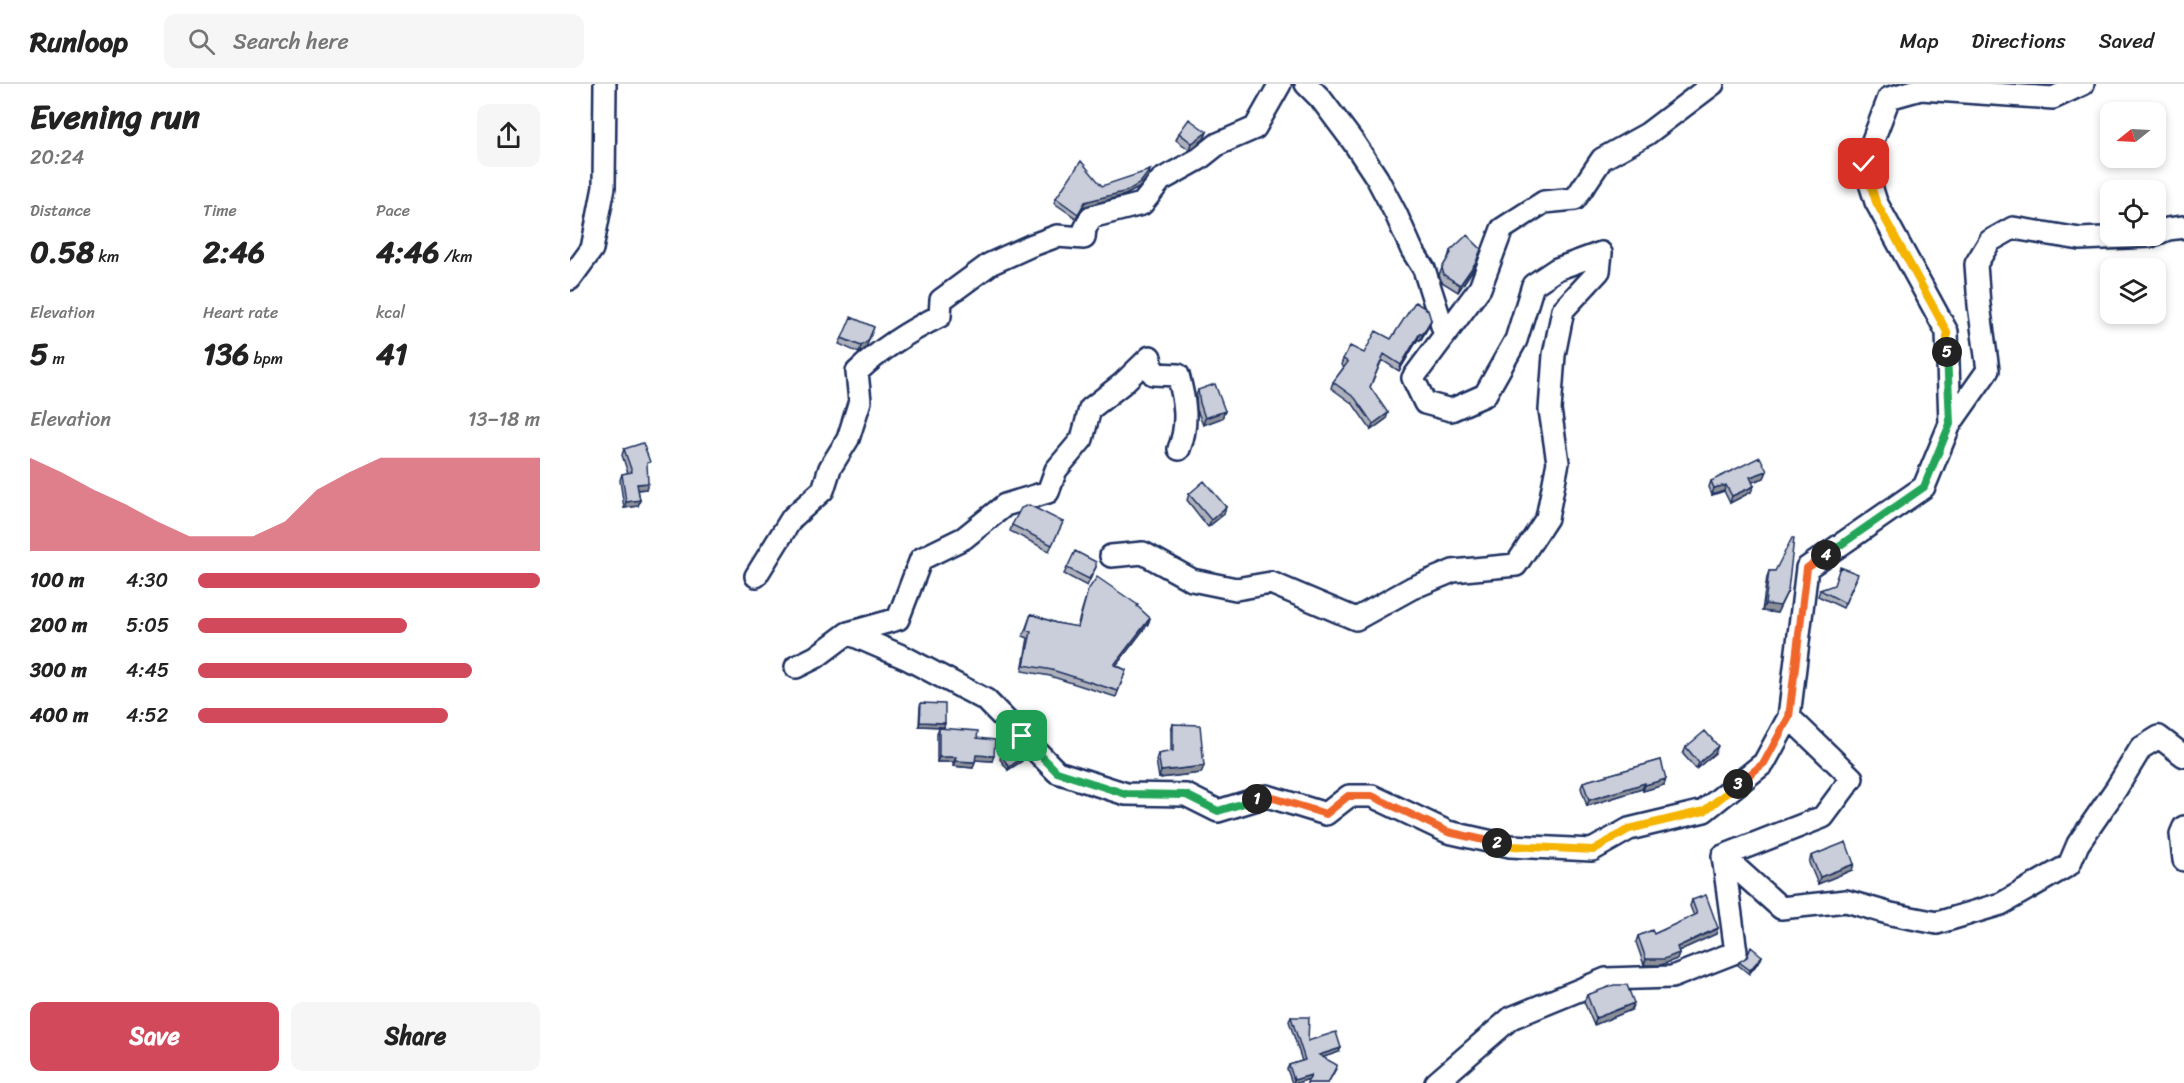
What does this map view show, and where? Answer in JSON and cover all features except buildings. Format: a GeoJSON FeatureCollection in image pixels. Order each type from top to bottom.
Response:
{"type":"FeatureCollection","features":[{"type":"Feature","properties":{"kind":"street"},"geometry":{"type":"LineString","coordinates":[[570,279],[592,249],[604,187],[605,84]]}},
{"type":"Feature","properties":{"kind":"street"},"geometry":{"type":"LineString","coordinates":[[756,576],[792,518],[823,490],[830,468],[848,439],[860,401],[857,372],[879,352],[915,328],[940,316],[941,300],[990,264],[1057,236],[1084,238],[1085,229],[1091,217],[1142,204],[1161,180],[1199,159],[1218,144],[1255,128],[1280,84]]}},
{"type":"Feature","properties":{"kind":"street"},"geometry":{"type":"LineString","coordinates":[[1306,84],[1328,107],[1377,178],[1412,250],[1424,268],[1444,335]]}},
{"type":"Feature","properties":{"kind":"street"},"geometry":{"type":"LineString","coordinates":[[1111,556],[1143,553],[1192,580],[1236,589],[1271,583],[1356,619],[1412,588],[1453,571],[1516,565],[1547,518],[1558,462],[1550,410],[1554,355],[1563,310],[1599,271],[1601,253],[1557,269],[1533,285],[1516,340],[1485,395],[1451,410],[1425,403],[1413,378],[1480,288],[1502,229],[1544,202],[1575,199],[1602,159],[1647,134],[1713,84]]}},
{"type":"Feature","properties":{"kind":"street"},"geometry":{"type":"LineString","coordinates":[[1950,424],[1947,332],[1876,202],[1864,164],[1889,98],[1921,89],[2053,98],[2083,84]]}},
{"type":"Feature","properties":{"kind":"street"},"geometry":{"type":"LineString","coordinates":[[2166,230],[2184,227]]}},
{"type":"Feature","properties":{"kind":"street"},"geometry":{"type":"LineString","coordinates":[[848,633],[906,658],[987,700],[1057,772],[1126,794],[1186,795],[1218,811],[1267,796],[1326,814],[1348,796],[1372,796],[1448,832],[1510,846],[1593,850],[1629,829],[1704,811],[1764,763],[1789,717],[1807,568],[1924,487],[1950,424],[1988,370],[1976,264],[1990,241],[2013,228],[2080,239],[2100,238]]}},
{"type":"Feature","properties":{"kind":"street"},"geometry":{"type":"LineString","coordinates":[[796,667],[816,657],[848,633],[898,620],[921,559],[964,538],[1005,505],[1048,492],[1056,470],[1082,440],[1090,409],[1122,384],[1150,357],[1153,374],[1178,375],[1184,398],[1185,433],[1179,449]]}},
{"type":"Feature","properties":{"kind":"street"},"geometry":{"type":"LineString","coordinates":[[1723,856],[1823,817],[1852,778],[1789,717]]}},
{"type":"Feature","properties":{"kind":"street"},"geometry":{"type":"LineString","coordinates":[[1723,856],[1781,908],[1846,901],[1891,914],[1937,923],[2001,904],[2069,865],[2078,844],[2141,748],[2159,737],[2184,756]]}},
{"type":"Feature","properties":{"kind":"street"},"geometry":{"type":"LineString","coordinates":[[2184,827],[2181,834],[2184,860]]}},
{"type":"Feature","properties":{"kind":"street"},"geometry":{"type":"LineString","coordinates":[[1436,1083],[1511,1018],[1606,979],[1672,976],[1736,952],[1723,856]]}},
{"type":"Feature","properties":{"kind":"route"},"geometry":{"type":"LineString","coordinates":[[1022,736],[1057,772],[1126,794],[1186,795],[1218,811],[1267,796],[1326,814],[1348,796],[1372,796],[1448,832],[1510,846],[1593,850],[1629,829],[1704,811],[1764,763],[1789,717],[1807,568],[1924,487],[1950,424],[1947,332],[1876,202],[1864,164]]}}]}
